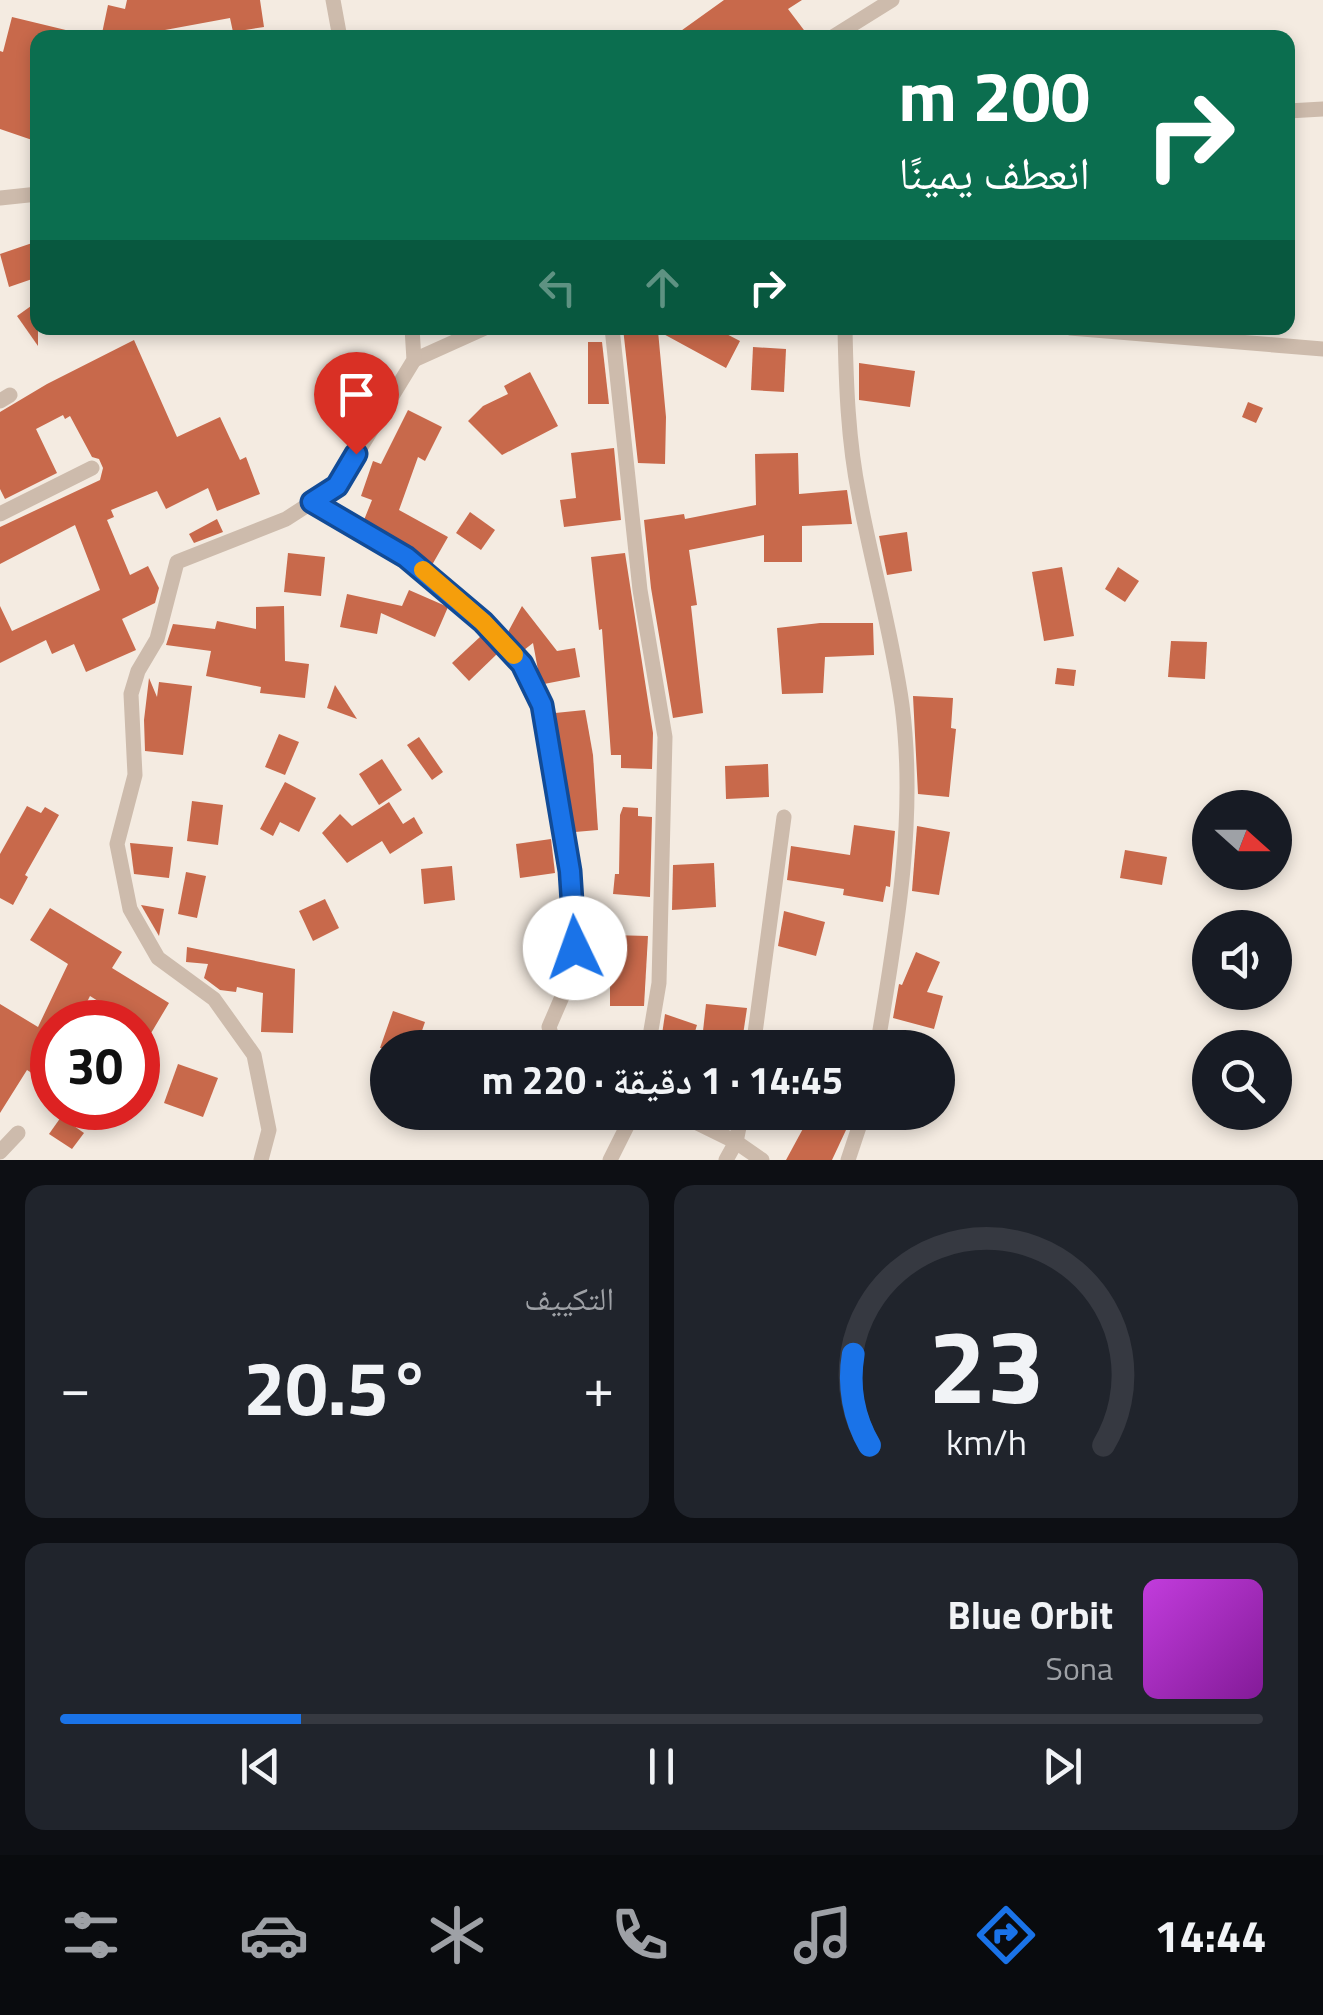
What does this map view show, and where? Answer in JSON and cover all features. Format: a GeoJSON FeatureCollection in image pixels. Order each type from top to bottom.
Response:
{"type":"FeatureCollection","features":[{"type":"Feature","properties":{"kind":"street"},"geometry":{"type":"LineString","coordinates":[[333,0],[339,30]]}},
{"type":"Feature","properties":{"kind":"street"},"geometry":{"type":"LineString","coordinates":[[844,30],[892,0]]}},
{"type":"Feature","properties":{"kind":"street"},"geometry":{"type":"LineString","coordinates":[[1295,110],[1323,109]]}},
{"type":"Feature","properties":{"kind":"street"},"geometry":{"type":"LineString","coordinates":[[0,198],[30,195]]}},
{"type":"Feature","properties":{"kind":"street"},"geometry":{"type":"LineString","coordinates":[[412,335],[414,360]]}},
{"type":"Feature","properties":{"kind":"street"},"geometry":{"type":"LineString","coordinates":[[261,1160],[269,1130],[254,1055],[214,1000],[158,958],[130,909],[116,844],[135,775],[130,694],[157,639],[177,562],[286,519],[337,486],[414,360],[469,335]]}},
{"type":"Feature","properties":{"kind":"street"},"geometry":{"type":"LineString","coordinates":[[613,335],[640,590],[665,737],[659,983],[651,1030]]}},
{"type":"Feature","properties":{"kind":"street"},"geometry":{"type":"LineString","coordinates":[[845,335],[858,492],[902,706],[906,763],[908,835],[880,1030]]}},
{"type":"Feature","properties":{"kind":"street"},"geometry":{"type":"LineString","coordinates":[[1154,335],[1323,349]]}},
{"type":"Feature","properties":{"kind":"street"},"geometry":{"type":"LineString","coordinates":[[0,514],[92,468]]}},
{"type":"Feature","properties":{"kind":"street"},"geometry":{"type":"LineString","coordinates":[[312,502],[406,557],[483,622],[522,664],[542,705],[570,871],[575,948],[570,976],[550,1030]]}},
{"type":"Feature","properties":{"kind":"street"},"geometry":{"type":"LineString","coordinates":[[755,1030],[784,816]]}},
{"type":"Feature","properties":{"kind":"street"},"geometry":{"type":"LineString","coordinates":[[610,1160],[625,1130]]}},
{"type":"Feature","properties":{"kind":"street"},"geometry":{"type":"LineString","coordinates":[[712,1130],[762,1160]]}},
{"type":"Feature","properties":{"kind":"street"},"geometry":{"type":"LineString","coordinates":[[726,1160],[738,1130]]}},
{"type":"Feature","properties":{"kind":"street"},"geometry":{"type":"LineString","coordinates":[[848,1160],[858,1130]]}},
{"type":"Feature","properties":{"kind":"street"},"geometry":{"type":"LineString","coordinates":[[0,1152],[18,1133]]}},
{"type":"Feature","properties":{"kind":"building"},"geometry":{"type":"Polygon","coordinates":[[[127,0],[260,0],[264,27],[233,30],[230,18],[165,30],[103,30],[108,5],[125,9],[127,0]]]}},
{"type":"Feature","properties":{"kind":"building"},"geometry":{"type":"Polygon","coordinates":[[[724,0],[802,0],[788,9],[804,30],[682,30],[724,0]]]}},
{"type":"Feature","properties":{"kind":"building"},"geometry":{"type":"Polygon","coordinates":[[[12,17],[66,30],[30,30],[30,139],[0,129],[0,51],[3,52],[12,17]]]}},
{"type":"Feature","properties":{"kind":"building"},"geometry":{"type":"Polygon","coordinates":[[[30,244],[30,280],[9,287],[0,254],[30,244]]]}},
{"type":"Feature","properties":{"kind":"building"},"geometry":{"type":"Polygon","coordinates":[[[30,307],[30,335],[17,316],[30,307]]]}},
{"type":"Feature","properties":{"kind":"building"},"geometry":{"type":"Polygon","coordinates":[[[624,335],[658,335],[666,417],[665,464],[638,463],[624,335]]]}},
{"type":"Feature","properties":{"kind":"building"},"geometry":{"type":"Polygon","coordinates":[[[665,335],[728,335],[740,341],[726,368],[665,335]]]}},
{"type":"Feature","properties":{"kind":"building"},"geometry":{"type":"Polygon","coordinates":[[[134,340],[177,437],[220,417],[240,460],[246,457],[260,494],[217,511],[208,488],[166,509],[157,491],[111,510],[114,517],[107,520],[130,575],[148,566],[159,588],[155,603],[122,619],[136,650],[86,672],[74,644],[52,654],[46,640],[0,663],[0,606],[12,631],[100,590],[75,525],[0,564],[0,527],[100,480],[103,468],[99,459],[92,457],[70,416],[65,419],[63,415],[36,429],[57,473],[5,499],[0,489],[0,412],[134,340]]]}},
{"type":"Feature","properties":{"kind":"building"},"geometry":{"type":"Polygon","coordinates":[[[588,342],[602,342],[609,404],[588,404],[588,342]]]}},
{"type":"Feature","properties":{"kind":"building"},"geometry":{"type":"Polygon","coordinates":[[[753,347],[786,349],[784,392],[751,390],[753,347]]]}},
{"type":"Feature","properties":{"kind":"building"},"geometry":{"type":"Polygon","coordinates":[[[859,363],[915,371],[910,407],[859,400],[859,363]]]}},
{"type":"Feature","properties":{"kind":"building"},"geometry":{"type":"Polygon","coordinates":[[[530,372],[558,426],[502,455],[468,421],[483,406],[508,394],[504,386],[530,372]]]}},
{"type":"Feature","properties":{"kind":"building"},"geometry":{"type":"Polygon","coordinates":[[[1248,402],[1263,408],[1256,423],[1242,417],[1248,402]]]}},
{"type":"Feature","properties":{"kind":"building"},"geometry":{"type":"Polygon","coordinates":[[[408,410],[442,427],[425,461],[418,457],[399,510],[448,537],[432,565],[412,547],[364,520],[372,500],[361,496],[373,461],[381,464],[408,410]]]}},
{"type":"Feature","properties":{"kind":"building"},"geometry":{"type":"Polygon","coordinates":[[[614,448],[621,520],[564,527],[560,500],[576,498],[571,453],[614,448]]]}},
{"type":"Feature","properties":{"kind":"building"},"geometry":{"type":"Polygon","coordinates":[[[798,453],[799,494],[847,490],[852,524],[802,526],[802,562],[764,562],[764,535],[689,550],[697,605],[691,606],[703,713],[673,718],[644,520],[684,514],[685,519],[756,505],[755,454],[798,453]]]}},
{"type":"Feature","properties":{"kind":"building"},"geometry":{"type":"Polygon","coordinates":[[[470,512],[495,530],[481,550],[456,533],[470,512]]]}},
{"type":"Feature","properties":{"kind":"building"},"geometry":{"type":"Polygon","coordinates":[[[217,519],[223,532],[194,543],[189,534],[217,519]]]}},
{"type":"Feature","properties":{"kind":"building"},"geometry":{"type":"Polygon","coordinates":[[[907,532],[912,571],[887,575],[879,536],[907,532]]]}},
{"type":"Feature","properties":{"kind":"building"},"geometry":{"type":"Polygon","coordinates":[[[288,553],[325,557],[321,596],[284,592],[288,553]]]}},
{"type":"Feature","properties":{"kind":"building"},"geometry":{"type":"Polygon","coordinates":[[[625,553],[653,733],[652,769],[621,768],[621,755],[611,755],[602,629],[599,630],[591,557],[625,553]]]}},
{"type":"Feature","properties":{"kind":"building"},"geometry":{"type":"Polygon","coordinates":[[[1062,567],[1074,636],[1044,641],[1032,572],[1062,567]]]}},
{"type":"Feature","properties":{"kind":"building"},"geometry":{"type":"Polygon","coordinates":[[[1118,567],[1139,581],[1125,602],[1105,589],[1118,567]]]}},
{"type":"Feature","properties":{"kind":"building"},"geometry":{"type":"Polygon","coordinates":[[[409,590],[448,607],[435,637],[381,613],[377,634],[340,627],[347,594],[402,606],[409,590]]]}},
{"type":"Feature","properties":{"kind":"building"},"geometry":{"type":"Polygon","coordinates":[[[284,606],[285,661],[309,664],[305,698],[260,693],[261,687],[206,676],[211,651],[166,645],[173,624],[215,629],[217,621],[256,629],[256,607],[284,606]]]}},
{"type":"Feature","properties":{"kind":"building"},"geometry":{"type":"Polygon","coordinates":[[[522,606],[557,651],[575,648],[580,677],[544,684],[533,643],[524,650],[508,632],[522,606]]]}},
{"type":"Feature","properties":{"kind":"building"},"geometry":{"type":"Polygon","coordinates":[[[873,623],[874,655],[825,657],[823,693],[782,694],[777,628],[873,623]]]}},
{"type":"Feature","properties":{"kind":"building"},"geometry":{"type":"Polygon","coordinates":[[[481,636],[497,654],[469,681],[452,663],[481,636]]]}},
{"type":"Feature","properties":{"kind":"building"},"geometry":{"type":"Polygon","coordinates":[[[1171,641],[1207,642],[1205,679],[1168,677],[1171,641]]]}},
{"type":"Feature","properties":{"kind":"building"},"geometry":{"type":"Polygon","coordinates":[[[1057,668],[1076,670],[1074,686],[1055,684],[1057,668]]]}},
{"type":"Feature","properties":{"kind":"building"},"geometry":{"type":"Polygon","coordinates":[[[149,678],[157,697],[159,682],[192,686],[183,755],[145,751],[149,678]]]}},
{"type":"Feature","properties":{"kind":"building"},"geometry":{"type":"Polygon","coordinates":[[[335,685],[357,719],[327,708],[335,685]]]}},
{"type":"Feature","properties":{"kind":"building"},"geometry":{"type":"Polygon","coordinates":[[[913,696],[953,698],[951,728],[956,729],[949,797],[918,794],[913,696]]]}},
{"type":"Feature","properties":{"kind":"building"},"geometry":{"type":"Polygon","coordinates":[[[585,710],[593,755],[598,830],[575,832],[555,713],[585,710]]]}},
{"type":"Feature","properties":{"kind":"building"},"geometry":{"type":"Polygon","coordinates":[[[279,734],[299,742],[285,775],[265,767],[279,734]]]}},
{"type":"Feature","properties":{"kind":"building"},"geometry":{"type":"Polygon","coordinates":[[[419,737],[443,772],[432,780],[407,745],[419,737]]]}},
{"type":"Feature","properties":{"kind":"building"},"geometry":{"type":"Polygon","coordinates":[[[382,759],[402,790],[379,805],[359,774],[382,759]]]}},
{"type":"Feature","properties":{"kind":"building"},"geometry":{"type":"Polygon","coordinates":[[[768,764],[769,797],[726,799],[725,766],[768,764]]]}},
{"type":"Feature","properties":{"kind":"building"},"geometry":{"type":"Polygon","coordinates":[[[285,782],[316,798],[299,832],[280,822],[273,836],[260,829],[285,782]]]}},
{"type":"Feature","properties":{"kind":"building"},"geometry":{"type":"Polygon","coordinates":[[[192,801],[223,805],[218,845],[187,841],[192,801]]]}},
{"type":"Feature","properties":{"kind":"building"},"geometry":{"type":"Polygon","coordinates":[[[389,802],[403,824],[414,817],[423,833],[390,854],[382,841],[347,863],[322,833],[340,814],[352,826],[389,802]]]}},
{"type":"Feature","properties":{"kind":"building"},"geometry":{"type":"Polygon","coordinates":[[[27,806],[41,813],[45,807],[59,815],[13,905],[0,898],[0,854],[27,806]]]}},
{"type":"Feature","properties":{"kind":"building"},"geometry":{"type":"Polygon","coordinates":[[[623,807],[638,808],[638,816],[652,817],[650,897],[613,894],[615,874],[619,874],[623,807]]]}},
{"type":"Feature","properties":{"kind":"building"},"geometry":{"type":"Polygon","coordinates":[[[854,825],[895,831],[890,887],[886,886],[883,902],[843,895],[844,889],[787,880],[791,846],[850,855],[854,825]]]}},
{"type":"Feature","properties":{"kind":"building"},"geometry":{"type":"Polygon","coordinates":[[[917,826],[950,832],[939,895],[912,891],[917,826]]]}},
{"type":"Feature","properties":{"kind":"building"},"geometry":{"type":"Polygon","coordinates":[[[551,839],[555,873],[520,878],[516,844],[551,839]]]}},
{"type":"Feature","properties":{"kind":"building"},"geometry":{"type":"Polygon","coordinates":[[[130,843],[173,847],[169,878],[134,874],[130,843]]]}},
{"type":"Feature","properties":{"kind":"building"},"geometry":{"type":"Polygon","coordinates":[[[1125,850],[1167,857],[1162,885],[1120,878],[1125,850]]]}},
{"type":"Feature","properties":{"kind":"building"},"geometry":{"type":"Polygon","coordinates":[[[714,863],[716,907],[672,910],[673,865],[714,863]]]}},
{"type":"Feature","properties":{"kind":"building"},"geometry":{"type":"Polygon","coordinates":[[[452,866],[455,900],[424,904],[421,869],[452,866]]]}},
{"type":"Feature","properties":{"kind":"building"},"geometry":{"type":"Polygon","coordinates":[[[186,872],[206,876],[197,918],[178,914],[186,872]]]}},
{"type":"Feature","properties":{"kind":"building"},"geometry":{"type":"Polygon","coordinates":[[[325,899],[339,928],[313,941],[299,911],[325,899]]]}},
{"type":"Feature","properties":{"kind":"building"},"geometry":{"type":"Polygon","coordinates":[[[141,905],[164,909],[159,936],[141,905]]]}},
{"type":"Feature","properties":{"kind":"building"},"geometry":{"type":"Polygon","coordinates":[[[50,908],[122,952],[112,968],[169,1003],[160,1018],[160,1000],[96,1000],[90,996],[88,1000],[51,1000],[68,964],[30,940],[50,908]]]}},
{"type":"Feature","properties":{"kind":"building"},"geometry":{"type":"Polygon","coordinates":[[[784,911],[825,922],[816,956],[778,946],[784,911]]]}},
{"type":"Feature","properties":{"kind":"building"},"geometry":{"type":"Polygon","coordinates":[[[610,935],[648,936],[644,1006],[610,1006],[610,935]]]}},
{"type":"Feature","properties":{"kind":"building"},"geometry":{"type":"Polygon","coordinates":[[[187,947],[295,969],[293,1033],[261,1032],[263,993],[237,987],[236,992],[220,990],[204,978],[208,964],[186,962],[187,947]]]}},
{"type":"Feature","properties":{"kind":"building"},"geometry":{"type":"Polygon","coordinates":[[[916,952],[940,962],[927,992],[943,996],[934,1029],[893,1018],[899,984],[902,985],[916,952]]]}},
{"type":"Feature","properties":{"kind":"building"},"geometry":{"type":"Polygon","coordinates":[[[0,1004],[30,1022],[30,1072],[27,1070],[0,1113],[0,1004]]]}},
{"type":"Feature","properties":{"kind":"building"},"geometry":{"type":"Polygon","coordinates":[[[706,1004],[747,1008],[744,1030],[703,1030],[706,1004]]]}},
{"type":"Feature","properties":{"kind":"building"},"geometry":{"type":"Polygon","coordinates":[[[393,1011],[425,1022],[422,1030],[386,1030],[393,1011]]]}},
{"type":"Feature","properties":{"kind":"building"},"geometry":{"type":"Polygon","coordinates":[[[665,1014],[697,1025],[695,1030],[663,1030],[665,1014]]]}},
{"type":"Feature","properties":{"kind":"building"},"geometry":{"type":"Polygon","coordinates":[[[178,1064],[218,1078],[203,1117],[164,1103],[178,1064]]]}},
{"type":"Feature","properties":{"kind":"building"},"geometry":{"type":"Polygon","coordinates":[[[52,1130],[84,1133],[72,1149],[49,1134],[52,1130]]]}},
{"type":"Feature","properties":{"kind":"building"},"geometry":{"type":"Polygon","coordinates":[[[802,1130],[846,1130],[832,1160],[786,1160],[802,1130]]]}},
{"type":"Feature","properties":{"kind":"slow traffic"},"geometry":{"type":"LineString","coordinates":[[423,570],[514,655]]}},
{"type":"Feature","properties":{"kind":"route"},"geometry":{"type":"LineString","coordinates":[[356,454],[337,486],[312,502],[406,557],[483,622],[522,664],[542,705],[570,871],[575,948]]}}]}
